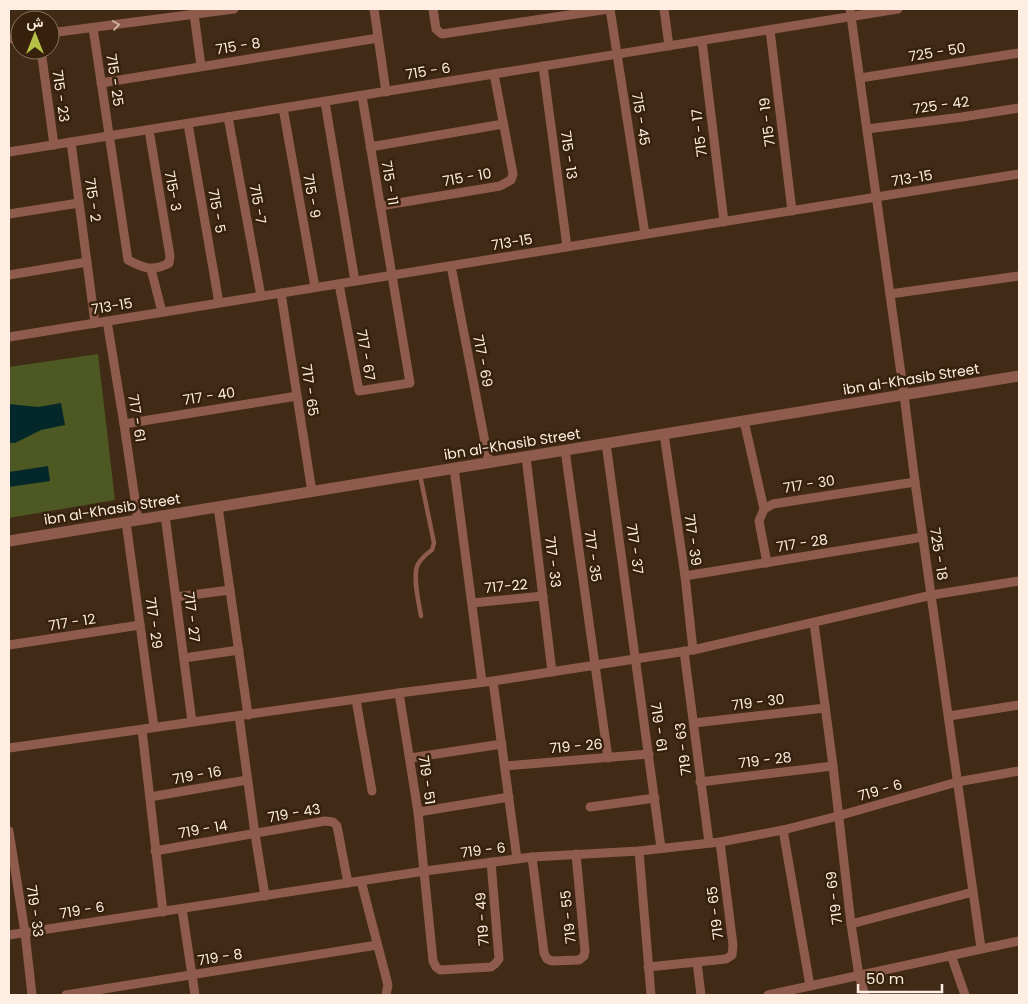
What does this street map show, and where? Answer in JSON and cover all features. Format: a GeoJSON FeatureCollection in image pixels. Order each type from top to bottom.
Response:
{"type":"FeatureCollection","features":[{"type":"Feature","properties":{"kind":"street"},"geometry":{"type":"LineString","coordinates":[[60,32],[234,9]]}},
{"type":"Feature","properties":{"kind":"street"},"geometry":{"type":"LineString","coordinates":[[374,9],[386,92]]}},
{"type":"Feature","properties":{"kind":"street"},"geometry":{"type":"LineString","coordinates":[[433,9],[436,29],[442,34],[610,9]]}},
{"type":"Feature","properties":{"kind":"street","name":"715 - 45"},"geometry":{"type":"LineString","coordinates":[[610,9],[645,234]]}},
{"type":"Feature","properties":{"kind":"street"},"geometry":{"type":"LineString","coordinates":[[664,9],[669,46]]}},
{"type":"Feature","properties":{"kind":"street","name":"715 - 6"},"geometry":{"type":"LineString","coordinates":[[9,152],[770,30],[851,13],[898,9]]}},
{"type":"Feature","properties":{"kind":"street","name":"725 - 18"},"geometry":{"type":"LineString","coordinates":[[851,13],[981,948]]}},
{"type":"Feature","properties":{"kind":"street"},"geometry":{"type":"LineString","coordinates":[[194,14],[201,66]]}},
{"type":"Feature","properties":{"kind":"street","name":"715 - 25"},"geometry":{"type":"LineString","coordinates":[[93,28],[128,260],[139,266],[151,269]]}},
{"type":"Feature","properties":{"kind":"street","name":"715 - 19"},"geometry":{"type":"LineString","coordinates":[[770,30],[792,211]]}},
{"type":"Feature","properties":{"kind":"street","name":"715 - 8"},"geometry":{"type":"LineString","coordinates":[[102,83],[378,38]]}},
{"type":"Feature","properties":{"kind":"street","name":"715 - 17"},"geometry":{"type":"LineString","coordinates":[[702,41],[724,222]]}},
{"type":"Feature","properties":{"kind":"street","name":"725 - 50"},"geometry":{"type":"LineString","coordinates":[[860,78],[1019,53]]}},
{"type":"Feature","properties":{"kind":"street","name":"715 - 23"},"geometry":{"type":"LineString","coordinates":[[42,60],[54,145]]}},
{"type":"Feature","properties":{"kind":"street","name":"715 - 13"},"geometry":{"type":"LineString","coordinates":[[543,66],[568,247]]}},
{"type":"Feature","properties":{"kind":"street","name":"715 - 10"},"geometry":{"type":"LineString","coordinates":[[380,206],[500,186],[511,180],[513,174],[494,74]]}},
{"type":"Feature","properties":{"kind":"street","name":"715 - 11"},"geometry":{"type":"LineString","coordinates":[[362,96],[391,275]]}},
{"type":"Feature","properties":{"kind":"street"},"geometry":{"type":"LineString","coordinates":[[324,102],[355,281]]}},
{"type":"Feature","properties":{"kind":"street","name":"715 - 9"},"geometry":{"type":"LineString","coordinates":[[283,108],[315,288]]}},
{"type":"Feature","properties":{"kind":"street","name":"725 - 42"},"geometry":{"type":"LineString","coordinates":[[867,129],[1019,108]]}},
{"type":"Feature","properties":{"kind":"street","name":"715 -7"},"geometry":{"type":"LineString","coordinates":[[228,117],[261,296]]}},
{"type":"Feature","properties":{"kind":"street","name":"715 - 5"},"geometry":{"type":"LineString","coordinates":[[188,124],[219,303]]}},
{"type":"Feature","properties":{"kind":"street"},"geometry":{"type":"LineString","coordinates":[[370,147],[503,124]]}},
{"type":"Feature","properties":{"kind":"street","name":"715- 3"},"geometry":{"type":"LineString","coordinates":[[148,130],[170,256],[169,263],[151,269]]}},
{"type":"Feature","properties":{"kind":"street","name":"715 - 2"},"geometry":{"type":"LineString","coordinates":[[71,142],[95,323]]}},
{"type":"Feature","properties":{"kind":"street","name":"713-15"},"geometry":{"type":"LineString","coordinates":[[9,336],[1019,176]]}},
{"type":"Feature","properties":{"kind":"street"},"geometry":{"type":"LineString","coordinates":[[9,214],[80,203]]}},
{"type":"Feature","properties":{"kind":"street"},"geometry":{"type":"LineString","coordinates":[[9,274],[87,262]]}},
{"type":"Feature","properties":{"kind":"street","name":"717 - 69"},"geometry":{"type":"LineString","coordinates":[[451,266],[489,462]]}},
{"type":"Feature","properties":{"kind":"street"},"geometry":{"type":"LineString","coordinates":[[151,269],[162,312]]}},
{"type":"Feature","properties":{"kind":"street","name":"717 - 67"},"geometry":{"type":"LineString","coordinates":[[339,284],[358,391],[410,383],[391,275]]}},
{"type":"Feature","properties":{"kind":"street"},"geometry":{"type":"LineString","coordinates":[[890,294],[1019,276]]}},
{"type":"Feature","properties":{"kind":"street","name":"717 - 65"},"geometry":{"type":"LineString","coordinates":[[281,293],[312,492]]}},
{"type":"Feature","properties":{"kind":"street","name":"717 - 61"},"geometry":{"type":"LineString","coordinates":[[107,321],[124,424],[132,521]]}},
{"type":"Feature","properties":{"kind":"street","name":"ibn al-Khasib Street"},"geometry":{"type":"LineString","coordinates":[[9,541],[1019,376]]}},
{"type":"Feature","properties":{"kind":"street","name":"717 - 40"},"geometry":{"type":"LineString","coordinates":[[124,424],[297,396]]}},
{"type":"Feature","properties":{"kind":"street"},"geometry":{"type":"LineString","coordinates":[[744,421],[764,509],[759,521],[767,562]]}},
{"type":"Feature","properties":{"kind":"street","name":"717 - 39"},"geometry":{"type":"LineString","coordinates":[[664,434],[685,576],[689,651]]}},
{"type":"Feature","properties":{"kind":"street","name":"717 - 37"},"geometry":{"type":"LineString","coordinates":[[606,444],[636,659]]}},
{"type":"Feature","properties":{"kind":"street","name":"717 - 35"},"geometry":{"type":"LineString","coordinates":[[565,450],[608,758]]}},
{"type":"Feature","properties":{"kind":"street","name":"717 - 33"},"geometry":{"type":"LineString","coordinates":[[526,457],[552,672]]}},
{"type":"Feature","properties":{"kind":"street"},"geometry":{"type":"LineString","coordinates":[[454,468],[482,682]]}},
{"type":"Feature","properties":{"kind":"street","name":"717 - 30"},"geometry":{"type":"LineString","coordinates":[[764,509],[773,504],[915,482]]}},
{"type":"Feature","properties":{"kind":"street"},"geometry":{"type":"LineString","coordinates":[[218,507],[239,650],[247,780],[265,896]]}},
{"type":"Feature","properties":{"kind":"street","name":"717 - 27"},"geometry":{"type":"LineString","coordinates":[[165,515],[192,722]]}},
{"type":"Feature","properties":{"kind":"street","name":"717 - 29"},"geometry":{"type":"LineString","coordinates":[[132,521],[140,625],[154,727]]}},
{"type":"Feature","properties":{"kind":"street","name":"717 - 28"},"geometry":{"type":"LineString","coordinates":[[685,576],[923,537]]}},
{"type":"Feature","properties":{"kind":"street"},"geometry":{"type":"LineString","coordinates":[[9,748],[493,681],[689,651],[932,596],[1019,581]]}},
{"type":"Feature","properties":{"kind":"street"},"geometry":{"type":"LineString","coordinates":[[176,597],[230,590]]}},
{"type":"Feature","properties":{"kind":"street","name":"717-22"},"geometry":{"type":"LineString","coordinates":[[472,603],[543,596]]}},
{"type":"Feature","properties":{"kind":"street","name":"719 - 69"},"geometry":{"type":"LineString","coordinates":[[814,623],[858,976],[865,995]]}},
{"type":"Feature","properties":{"kind":"street","name":"717 - 12"},"geometry":{"type":"LineString","coordinates":[[9,645],[140,625]]}},
{"type":"Feature","properties":{"kind":"street"},"geometry":{"type":"LineString","coordinates":[[184,658],[239,650]]}},
{"type":"Feature","properties":{"kind":"street","name":"719 - 63"},"geometry":{"type":"LineString","coordinates":[[689,651],[700,782],[709,843]]}},
{"type":"Feature","properties":{"kind":"street","name":"719 - 61"},"geometry":{"type":"LineString","coordinates":[[636,659],[661,848]]}},
{"type":"Feature","properties":{"kind":"street"},"geometry":{"type":"LineString","coordinates":[[493,681],[517,859]]}},
{"type":"Feature","properties":{"kind":"street","name":"719 - 51"},"geometry":{"type":"LineString","coordinates":[[399,693],[418,812],[424,871]]}},
{"type":"Feature","properties":{"kind":"street"},"geometry":{"type":"LineString","coordinates":[[356,700],[372,791]]}},
{"type":"Feature","properties":{"kind":"street"},"geometry":{"type":"LineString","coordinates":[[948,716],[1019,704]]}},
{"type":"Feature","properties":{"kind":"street","name":"719 - 30"},"geometry":{"type":"LineString","coordinates":[[694,723],[825,708]]}},
{"type":"Feature","properties":{"kind":"street"},"geometry":{"type":"LineString","coordinates":[[142,730],[163,912]]}},
{"type":"Feature","properties":{"kind":"street"},"geometry":{"type":"LineString","coordinates":[[410,758],[502,744]]}},
{"type":"Feature","properties":{"kind":"street","name":"719 - 26"},"geometry":{"type":"LineString","coordinates":[[505,766],[649,754]]}},
{"type":"Feature","properties":{"kind":"street","name":"719 - 28"},"geometry":{"type":"LineString","coordinates":[[700,782],[833,766]]}},
{"type":"Feature","properties":{"kind":"street","name":"719 - 6"},"geometry":{"type":"LineString","coordinates":[[9,935],[491,862],[532,857],[639,851],[720,842],[783,830],[957,782],[1019,771]]}},
{"type":"Feature","properties":{"kind":"street","name":"719 - 16"},"geometry":{"type":"LineString","coordinates":[[150,797],[247,780]]}},
{"type":"Feature","properties":{"kind":"street"},"geometry":{"type":"LineString","coordinates":[[418,812],[509,797]]}},
{"type":"Feature","properties":{"kind":"street"},"geometry":{"type":"LineString","coordinates":[[590,807],[655,798]]}},
{"type":"Feature","properties":{"kind":"street","name":"719 - 43"},"geometry":{"type":"LineString","coordinates":[[255,834],[325,821],[333,822],[337,826],[348,883]]}},
{"type":"Feature","properties":{"kind":"street"},"geometry":{"type":"LineString","coordinates":[[783,830],[810,986]]}},
{"type":"Feature","properties":{"kind":"street","name":"719 - 33"},"geometry":{"type":"LineString","coordinates":[[9,832],[25,933],[32,995]]}},
{"type":"Feature","properties":{"kind":"street","name":"719 - 14"},"geometry":{"type":"LineString","coordinates":[[155,851],[255,834]]}},
{"type":"Feature","properties":{"kind":"street","name":"719 - 65"},"geometry":{"type":"LineString","coordinates":[[648,967],[726,959],[732,955],[733,945],[720,842]]}},
{"type":"Feature","properties":{"kind":"street"},"geometry":{"type":"LineString","coordinates":[[639,851],[651,995]]}},
{"type":"Feature","properties":{"kind":"street","name":"719 - 55"},"geometry":{"type":"LineString","coordinates":[[532,857],[544,953],[552,961],[579,960],[586,951],[576,854]]}},
{"type":"Feature","properties":{"kind":"street","name":"719 - 49"},"geometry":{"type":"LineString","coordinates":[[424,871],[433,961],[436,967],[440,970],[491,967],[496,964],[498,958],[491,862]]}},
{"type":"Feature","properties":{"kind":"street"},"geometry":{"type":"LineString","coordinates":[[360,881],[388,986],[394,995]]}},
{"type":"Feature","properties":{"kind":"street"},"geometry":{"type":"LineString","coordinates":[[851,924],[973,892]]}},
{"type":"Feature","properties":{"kind":"street"},"geometry":{"type":"LineString","coordinates":[[182,909],[195,995]]}},
{"type":"Feature","properties":{"kind":"street"},"geometry":{"type":"LineString","coordinates":[[768,995],[1019,941]]}},
{"type":"Feature","properties":{"kind":"street","name":"719 - 8"},"geometry":{"type":"LineString","coordinates":[[66,995],[377,945]]}},
{"type":"Feature","properties":{"kind":"street"},"geometry":{"type":"LineString","coordinates":[[951,955],[965,995]]}},
{"type":"Feature","properties":{"kind":"street"},"geometry":{"type":"LineString","coordinates":[[697,962],[701,995]]}},
{"type":"Feature","properties":{"kind":"street"},"geometry":{"type":"LineString","coordinates":[[386,995],[388,986]]}},
{"type":"Feature","properties":{"kind":"lane"},"geometry":{"type":"LineString","coordinates":[[420,474],[434,543],[432,550],[424,555],[417,566],[416,576],[421,616]]}},
{"type":"Feature","properties":{"kind":"green space"},"geometry":{"type":"Polygon","coordinates":[[[98,354],[115,500],[9,518],[9,367],[98,354]]]}},
{"type":"Feature","properties":{"kind":"water"},"geometry":{"type":"Polygon","coordinates":[[[61,403],[65,425],[41,430],[15,443],[9,443],[9,404],[38,407],[61,403]]]}},
{"type":"Feature","properties":{"kind":"water"},"geometry":{"type":"Polygon","coordinates":[[[48,466],[50,481],[9,487],[9,472],[48,466]]]}}]}
